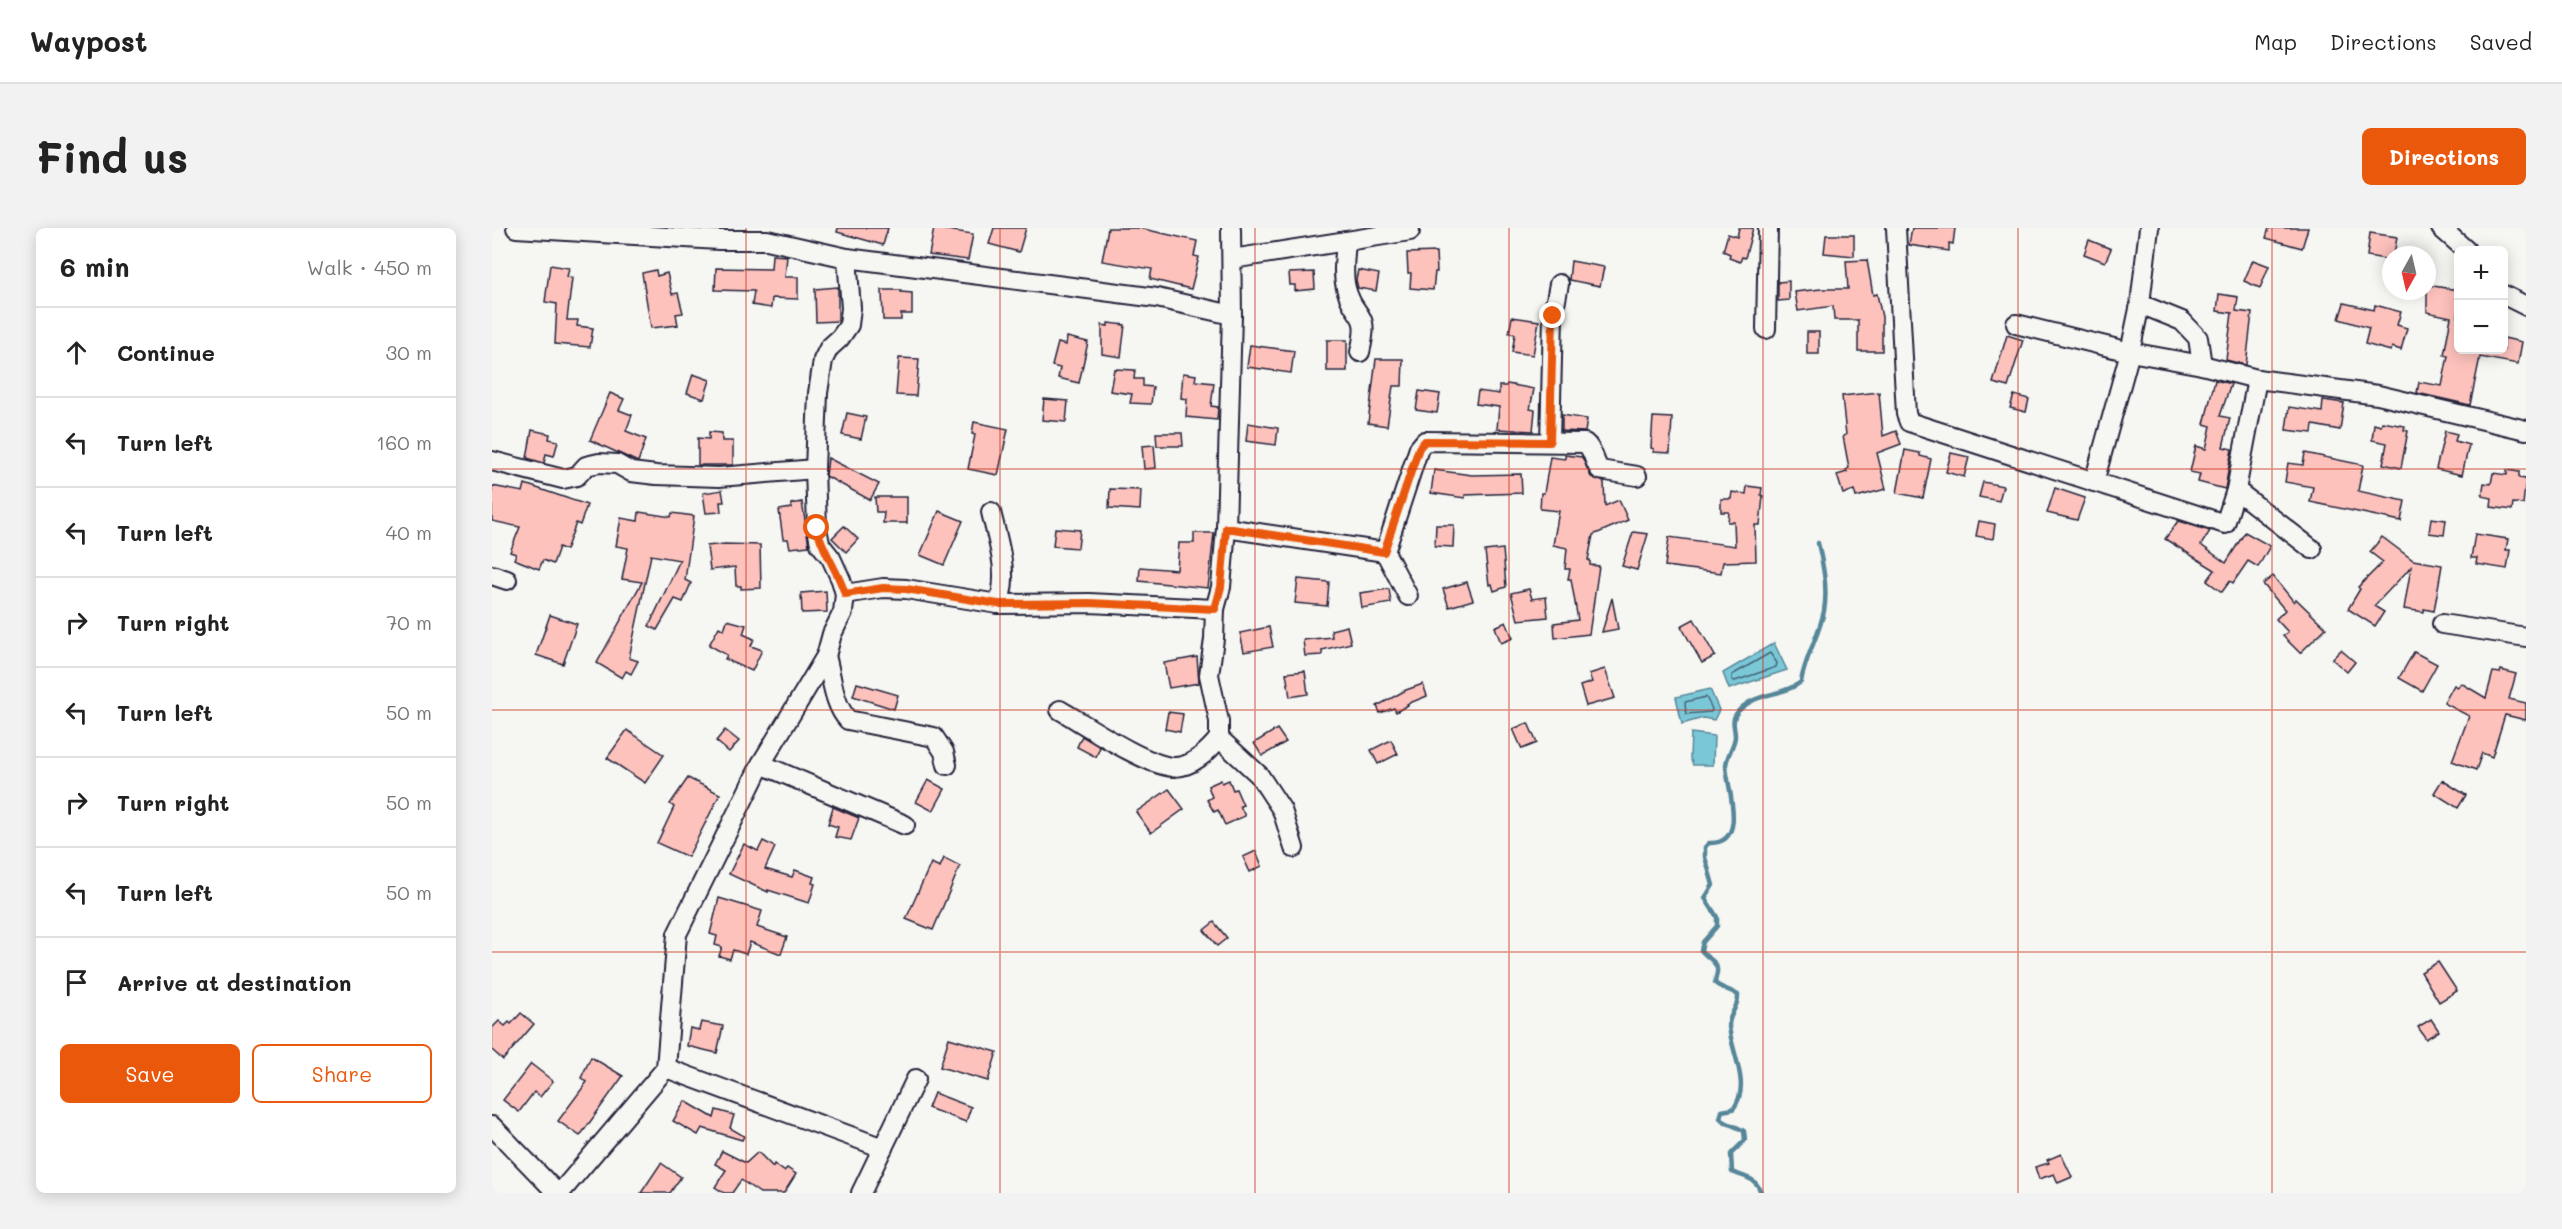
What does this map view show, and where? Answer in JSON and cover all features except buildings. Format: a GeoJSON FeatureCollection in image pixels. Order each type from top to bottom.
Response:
{"type":"FeatureCollection","features":[{"type":"Feature","properties":{"kind":"street"},"geometry":{"type":"LineString","coordinates":[[516,228],[719,240],[757,233],[847,258],[1157,298],[1232,315]]}},
{"type":"Feature","properties":{"kind":"street"},"geometry":{"type":"LineString","coordinates":[[1060,710],[1152,762],[1175,767],[1192,762],[1209,750],[1219,738],[1219,721],[1209,675],[1215,639],[1215,609],[1221,587],[1226,528],[1232,315],[1231,228]]}},
{"type":"Feature","properties":{"kind":"street"},"geometry":{"type":"LineString","coordinates":[[1766,329],[1768,228]]}},
{"type":"Feature","properties":{"kind":"street"},"geometry":{"type":"LineString","coordinates":[[1896,228],[1906,414],[1909,422],[2224,524],[2236,490],[2257,379]]}},
{"type":"Feature","properties":{"kind":"street"},"geometry":{"type":"LineString","coordinates":[[2094,482],[2130,352],[2140,304],[2149,228]]}},
{"type":"Feature","properties":{"kind":"street"},"geometry":{"type":"LineString","coordinates":[[2441,228],[2461,246]]}},
{"type":"Feature","properties":{"kind":"street"},"geometry":{"type":"LineString","coordinates":[[1232,259],[1410,231]]}},
{"type":"Feature","properties":{"kind":"street"},"geometry":{"type":"LineString","coordinates":[[1346,241],[1345,285],[1348,296],[1362,315],[1365,327],[1360,352]]}},
{"type":"Feature","properties":{"kind":"street"},"geometry":{"type":"LineString","coordinates":[[492,1126],[558,1193],[666,1068],[677,934],[761,764],[826,656],[832,634],[843,612],[845,594],[831,558],[820,544],[817,528],[815,469],[818,393],[823,360],[829,348],[840,338],[849,324],[851,308],[847,258]]}},
{"type":"Feature","properties":{"kind":"street"},"geometry":{"type":"LineString","coordinates":[[1550,442],[1553,316],[1559,284]]}},
{"type":"Feature","properties":{"kind":"street"},"geometry":{"type":"LineString","coordinates":[[2508,297],[2526,306]]}},
{"type":"Feature","properties":{"kind":"street"},"geometry":{"type":"LineString","coordinates":[[2140,304],[2182,321],[2198,338],[2202,365]]}},
{"type":"Feature","properties":{"kind":"street"},"geometry":{"type":"LineString","coordinates":[[2016,324],[2130,352],[2202,365],[2257,379],[2378,395],[2526,430]]}},
{"type":"Feature","properties":{"kind":"street"},"geometry":{"type":"LineString","coordinates":[[1408,596],[1384,552],[1419,448],[1425,441],[1585,443],[1591,448],[1595,464],[1600,470],[1637,476]]}},
{"type":"Feature","properties":{"kind":"street"},"geometry":{"type":"LineString","coordinates":[[492,461],[563,478],[577,476],[586,466],[599,463],[617,464],[632,472],[656,475],[719,477],[815,469]]}},
{"type":"Feature","properties":{"kind":"street"},"geometry":{"type":"LineString","coordinates":[[2236,490],[2312,549]]}},
{"type":"Feature","properties":{"kind":"street"},"geometry":{"type":"LineString","coordinates":[[991,512],[1002,559],[1004,590],[998,604]]}},
{"type":"Feature","properties":{"kind":"street"},"geometry":{"type":"LineString","coordinates":[[1226,528],[1384,552]]}},
{"type":"Feature","properties":{"kind":"street"},"geometry":{"type":"LineString","coordinates":[[845,594],[883,588],[906,589],[998,604],[1089,603],[1215,609]]}},
{"type":"Feature","properties":{"kind":"street"},"geometry":{"type":"LineString","coordinates":[[2442,624],[2526,637]]}},
{"type":"Feature","properties":{"kind":"street"},"geometry":{"type":"LineString","coordinates":[[826,656],[836,699],[842,714],[848,720],[934,736],[944,752],[947,765]]}},
{"type":"Feature","properties":{"kind":"street"},"geometry":{"type":"LineString","coordinates":[[1219,738],[1259,775],[1282,810],[1294,848]]}},
{"type":"Feature","properties":{"kind":"street"},"geometry":{"type":"LineString","coordinates":[[761,764],[905,825]]}},
{"type":"Feature","properties":{"kind":"street"},"geometry":{"type":"LineString","coordinates":[[666,1068],[883,1148]]}},
{"type":"Feature","properties":{"kind":"street"},"geometry":{"type":"LineString","coordinates":[[861,1193],[916,1079]]}},
{"type":"Feature","properties":{"kind":"water"},"geometry":{"type":"Polygon","coordinates":[[[1774,643],[1787,670],[1729,689],[1723,673],[1774,643]]]}},
{"type":"Feature","properties":{"kind":"water"},"geometry":{"type":"Polygon","coordinates":[[[1710,689],[1719,710],[1714,720],[1703,718],[1682,724],[1676,697],[1710,689]]]}},
{"type":"Feature","properties":{"kind":"water"},"geometry":{"type":"Polygon","coordinates":[[[1691,733],[1714,736],[1713,765],[1693,765],[1690,758],[1691,733]]]}},
{"type":"Feature","properties":{"kind":"waterway"},"geometry":{"type":"LineString","coordinates":[[1761,1193],[1753,1181],[1732,1172],[1731,1154],[1745,1140],[1744,1131],[1720,1118],[1722,1111],[1733,1109],[1741,1090],[1741,1079],[1729,1026],[1738,995],[1715,983],[1716,966],[1701,950],[1703,942],[1717,926],[1717,917],[1705,898],[1713,885],[1705,857],[1705,847],[1729,835],[1732,825],[1732,800],[1726,766],[1735,739],[1733,722],[1736,714],[1750,702],[1801,682],[1824,611],[1824,577],[1818,543]]}},
{"type":"Feature","properties":{"kind":"route"},"geometry":{"type":"LineString","coordinates":[[817,528],[820,544],[831,558],[845,594],[883,588],[935,593],[998,604],[1089,603],[1215,609],[1221,587],[1226,528],[1384,552],[1419,448],[1425,441],[1550,442],[1553,316]]}}]}
